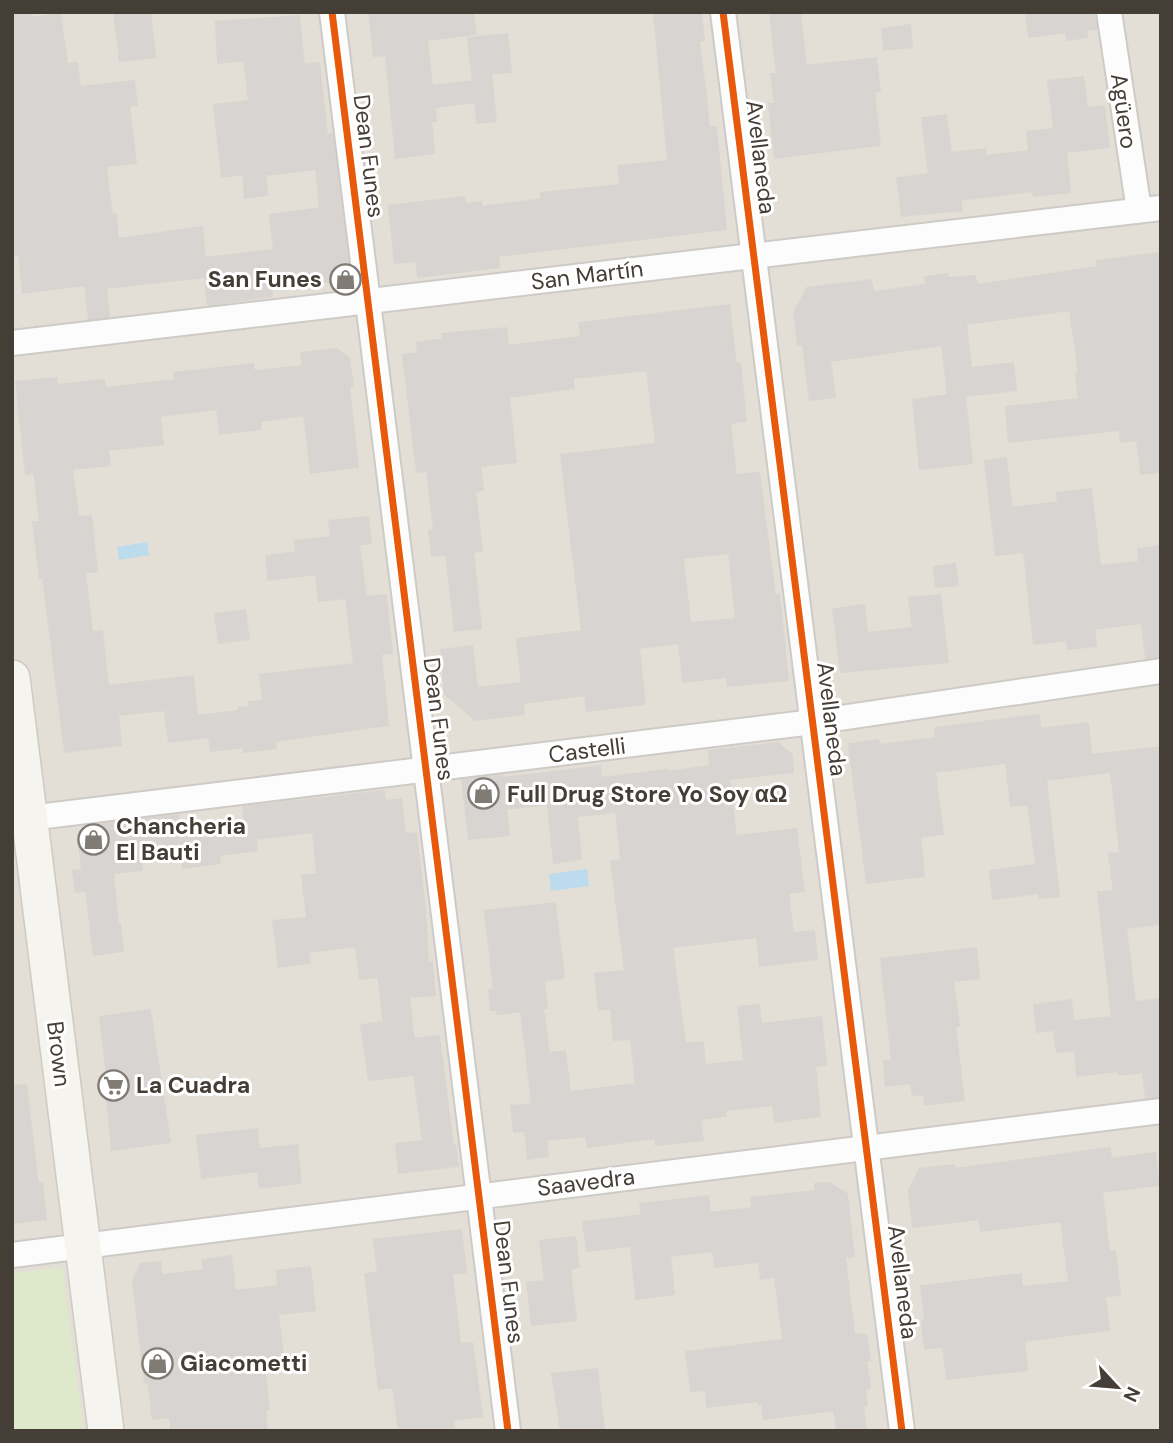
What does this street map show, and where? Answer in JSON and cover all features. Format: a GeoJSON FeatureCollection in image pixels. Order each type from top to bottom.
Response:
{"type":"FeatureCollection","features":[{"type":"Feature","properties":{"kind":"street","name":"Dean Funes"},"geometry":{"type":"LineString","coordinates":[[332,12],[508,1431]]}},
{"type":"Feature","properties":{"kind":"street","name":"Avellaneda"},"geometry":{"type":"LineString","coordinates":[[723,12],[902,1431]]}},
{"type":"Feature","properties":{"kind":"street","name":"Agüero"},"geometry":{"type":"LineString","coordinates":[[1109,12],[1150,209]]}},
{"type":"Feature","properties":{"kind":"street","name":"San Martín"},"geometry":{"type":"LineString","coordinates":[[12,343],[1150,209]]}},
{"type":"Feature","properties":{"kind":"street","name":"Castelli"},"geometry":{"type":"LineString","coordinates":[[21,819],[813,722],[1161,671]]}},
{"type":"Feature","properties":{"kind":"street","name":"Brown"},"geometry":{"type":"LineString","coordinates":[[12,678],[21,819],[83,1245],[106,1431]]}},
{"type":"Feature","properties":{"kind":"street","name":"Saavedra"},"geometry":{"type":"LineString","coordinates":[[12,1255],[1161,1111]]}},
{"type":"Feature","properties":{"kind":"shaded area"},"geometry":{"type":"Polygon","coordinates":[[[12,12],[1161,12],[1161,1431],[12,1431],[12,12]]]}},
{"type":"Feature","properties":{"kind":"green space"},"geometry":{"type":"Polygon","coordinates":[[[62,1267],[84,1431],[12,1431],[12,1274],[62,1267]]]}},
{"type":"Feature","properties":{"kind":"water"},"geometry":{"type":"Polygon","coordinates":[[[147,542],[149,555],[119,560],[117,547],[147,542]]]}},
{"type":"Feature","properties":{"kind":"water"},"geometry":{"type":"Polygon","coordinates":[[[587,869],[589,886],[551,891],[549,874],[587,869]]]}},
{"type":"Feature","properties":{"kind":"building"},"geometry":{"type":"Polygon","coordinates":[[[12,12],[30,12],[31,18],[60,14],[67,64],[77,63],[80,87],[134,81],[137,105],[129,106],[136,163],[106,166],[118,239],[202,227],[205,258],[274,250],[270,215],[320,208],[316,169],[265,175],[267,195],[245,198],[243,174],[222,177],[214,105],[249,101],[244,60],[218,63],[216,22],[299,16],[304,65],[319,63],[327,135],[332,134],[351,288],[337,290],[336,281],[272,288],[272,296],[208,305],[205,277],[106,288],[109,317],[89,319],[85,285],[23,293],[19,254],[12,255],[12,12]]]}},
{"type":"Feature","properties":{"kind":"building"},"geometry":{"type":"Polygon","coordinates":[[[114,12],[150,12],[155,57],[120,61],[114,12]]]}},
{"type":"Feature","properties":{"kind":"building"},"geometry":{"type":"Polygon","coordinates":[[[369,12],[473,12],[476,34],[427,40],[432,86],[473,81],[468,38],[507,34],[511,72],[491,74],[496,121],[477,123],[475,102],[435,107],[436,121],[431,121],[434,153],[396,158],[386,55],[374,56],[369,12]]]}},
{"type":"Feature","properties":{"kind":"building"},"geometry":{"type":"Polygon","coordinates":[[[654,12],[701,12],[704,40],[699,41],[709,127],[716,127],[726,229],[498,256],[499,267],[418,277],[416,261],[395,263],[389,206],[464,197],[465,204],[481,202],[482,207],[542,199],[541,193],[620,185],[618,166],[668,161],[654,12]]]}},
{"type":"Feature","properties":{"kind":"building"},"geometry":{"type":"Polygon","coordinates":[[[770,12],[800,12],[806,66],[876,58],[880,91],[874,92],[880,145],[775,158],[769,104],[775,104],[771,74],[777,74],[770,12]]]}},
{"type":"Feature","properties":{"kind":"building"},"geometry":{"type":"Polygon","coordinates":[[[1026,12],[1094,12],[1097,29],[1086,30],[1087,37],[1067,40],[1066,32],[1029,37],[1026,12]]]}},
{"type":"Feature","properties":{"kind":"building"},"geometry":{"type":"Polygon","coordinates":[[[910,25],[912,47],[884,50],[882,29],[910,25]]]}},
{"type":"Feature","properties":{"kind":"building"},"geometry":{"type":"Polygon","coordinates":[[[1083,77],[1087,108],[1104,106],[1109,147],[1066,152],[1070,192],[1034,196],[1033,191],[960,200],[962,210],[902,216],[897,178],[929,174],[922,118],[946,115],[951,153],[985,149],[985,156],[1029,151],[1027,132],[1054,129],[1048,81],[1083,77]]]}},
{"type":"Feature","properties":{"kind":"building"},"geometry":{"type":"Polygon","coordinates":[[[1161,253],[1161,472],[1141,474],[1137,440],[1121,442],[1120,430],[1009,442],[1006,407],[1079,399],[1076,374],[1079,373],[1070,310],[966,324],[971,368],[1013,363],[1016,390],[965,396],[972,463],[920,469],[913,400],[948,395],[942,345],[830,361],[835,397],[810,400],[803,345],[798,345],[794,313],[807,288],[871,280],[873,292],[926,285],[925,277],[948,274],[948,278],[975,276],[977,285],[1097,267],[1097,261],[1161,253]]]}},
{"type":"Feature","properties":{"kind":"building"},"geometry":{"type":"Polygon","coordinates":[[[729,305],[736,364],[740,363],[746,421],[730,423],[736,475],[759,473],[775,595],[779,594],[788,680],[728,686],[727,677],[683,682],[679,643],[639,648],[645,704],[587,711],[585,695],[523,703],[524,714],[475,720],[445,694],[441,650],[472,646],[477,688],[522,683],[517,639],[582,631],[561,455],[656,444],[647,370],[573,378],[574,388],[509,397],[516,462],[480,466],[483,490],[475,491],[482,551],[473,552],[481,628],[455,631],[446,554],[432,556],[429,531],[434,530],[427,471],[417,472],[403,355],[418,353],[417,343],[443,339],[442,334],[506,328],[508,346],[581,337],[579,323],[729,305]],[[729,553],[683,558],[690,623],[736,619],[729,553]]]}},
{"type":"Feature","properties":{"kind":"building"},"geometry":{"type":"Polygon","coordinates":[[[337,349],[349,358],[353,386],[349,387],[358,467],[311,473],[304,415],[260,421],[261,429],[220,434],[217,409],[160,416],[163,444],[108,450],[110,465],[72,469],[78,517],[91,516],[97,571],[85,573],[92,632],[102,631],[108,686],[193,676],[197,716],[239,711],[239,708],[250,707],[249,702],[263,701],[260,675],[354,664],[346,598],[319,601],[316,574],[268,580],[266,556],[296,552],[295,541],[331,537],[329,521],[368,517],[371,543],[359,545],[366,597],[386,595],[392,653],[381,654],[388,725],[275,741],[276,748],[244,752],[244,747],[211,751],[209,737],[169,742],[165,710],[118,715],[121,745],[65,752],[43,577],[40,578],[33,522],[40,522],[34,473],[26,474],[16,382],[56,378],[57,385],[104,380],[105,388],[175,380],[174,373],[253,364],[254,371],[303,366],[301,353],[337,349]]]}},
{"type":"Feature","properties":{"kind":"building"},"geometry":{"type":"Polygon","coordinates":[[[1006,458],[1012,508],[1058,502],[1057,493],[1091,489],[1100,566],[1139,562],[1138,549],[1161,546],[1161,656],[1146,658],[1142,623],[1094,629],[1096,646],[1068,649],[1067,640],[1034,644],[1024,552],[996,555],[985,461],[1006,458]]]}},
{"type":"Feature","properties":{"kind":"building"},"geometry":{"type":"Polygon","coordinates":[[[955,564],[958,585],[936,587],[934,567],[955,564]]]}},
{"type":"Feature","properties":{"kind":"building"},"geometry":{"type":"Polygon","coordinates":[[[940,595],[948,662],[841,672],[833,609],[864,605],[867,633],[913,628],[909,598],[940,595]]]}},
{"type":"Feature","properties":{"kind":"building"},"geometry":{"type":"Polygon","coordinates":[[[245,610],[249,639],[219,643],[215,614],[245,610]]]}},
{"type":"Feature","properties":{"kind":"building"},"geometry":{"type":"Polygon","coordinates":[[[1039,715],[1040,729],[1088,723],[1091,755],[1161,747],[1161,924],[1126,928],[1135,1002],[1161,999],[1161,1096],[1146,1098],[1143,1072],[1119,1075],[1118,1071],[1077,1076],[1075,1050],[1057,1052],[1054,1030],[1037,1032],[1034,1005],[1071,1000],[1073,1021],[1112,1017],[1098,892],[1114,891],[1109,854],[1120,853],[1111,772],[1046,780],[1059,896],[1039,898],[1039,893],[993,899],[990,871],[1036,865],[1028,804],[1011,806],[1006,763],[935,772],[943,834],[920,837],[924,876],[867,883],[849,744],[878,740],[879,745],[936,738],[935,728],[1039,715]]]}},
{"type":"Feature","properties":{"kind":"building"},"geometry":{"type":"Polygon","coordinates":[[[778,743],[792,755],[793,772],[729,779],[736,836],[796,829],[804,891],[788,893],[793,933],[814,931],[817,959],[760,966],[757,937],[672,947],[685,1044],[703,1042],[705,1065],[744,1061],[738,1007],[759,1005],[761,1024],[821,1017],[826,1065],[815,1066],[820,1116],[775,1122],[773,1105],[725,1110],[726,1116],[700,1119],[703,1140],[656,1145],[655,1138],[588,1147],[586,1136],[546,1140],[548,1156],[528,1159],[525,1131],[514,1132],[511,1106],[532,1104],[521,1011],[497,1014],[497,1010],[491,1010],[489,990],[494,989],[485,911],[555,903],[564,978],[544,981],[547,1008],[543,1008],[549,1053],[565,1051],[570,1092],[636,1084],[631,1039],[614,1040],[611,1008],[599,1010],[595,974],[625,971],[611,861],[621,860],[616,812],[577,816],[581,859],[554,863],[548,804],[506,809],[509,835],[469,839],[462,780],[502,775],[503,778],[600,766],[601,778],[667,772],[710,766],[709,751],[778,743]]]}},
{"type":"Feature","properties":{"kind":"building"},"geometry":{"type":"Polygon","coordinates":[[[384,791],[385,801],[401,799],[405,834],[416,833],[428,963],[432,962],[435,995],[409,997],[414,1039],[439,1036],[458,1166],[399,1173],[396,1144],[423,1141],[414,1075],[369,1080],[361,1025],[384,1022],[378,977],[360,979],[356,946],[308,952],[310,963],[279,967],[273,921],[307,918],[302,876],[317,874],[313,832],[256,839],[257,850],[219,855],[220,863],[183,868],[183,857],[141,862],[142,870],[113,873],[123,951],[94,955],[86,890],[76,892],[73,871],[82,870],[79,842],[89,826],[178,815],[179,826],[200,823],[200,827],[244,821],[243,807],[384,791]]]}},
{"type":"Feature","properties":{"kind":"building"},"geometry":{"type":"Polygon","coordinates":[[[976,948],[979,978],[953,981],[959,1026],[955,1026],[964,1100],[925,1105],[924,1094],[913,1095],[911,1083],[886,1086],[884,1061],[892,1060],[881,959],[976,948]]]}},
{"type":"Feature","properties":{"kind":"building"},"geometry":{"type":"Polygon","coordinates":[[[150,1010],[170,1142],[112,1150],[100,1017],[150,1010]]]}},
{"type":"Feature","properties":{"kind":"building"},"geometry":{"type":"Polygon","coordinates":[[[26,1085],[38,1183],[42,1183],[46,1219],[12,1223],[12,1086],[26,1085]]]}},
{"type":"Feature","properties":{"kind":"building"},"geometry":{"type":"Polygon","coordinates":[[[257,1129],[259,1149],[297,1145],[301,1183],[260,1188],[258,1171],[202,1178],[197,1136],[257,1129]]]}},
{"type":"Feature","properties":{"kind":"building"},"geometry":{"type":"Polygon","coordinates":[[[1110,1148],[1111,1159],[1155,1153],[1159,1185],[1102,1192],[1109,1252],[1115,1251],[1120,1295],[1105,1296],[1109,1330],[1024,1341],[1027,1370],[947,1379],[943,1346],[925,1349],[921,1286],[1021,1274],[1022,1287],[1069,1282],[1061,1221],[981,1231],[979,1219],[913,1227],[909,1190],[920,1169],[954,1165],[955,1169],[1110,1148]]]}},
{"type":"Feature","properties":{"kind":"building"},"geometry":{"type":"Polygon","coordinates":[[[829,1183],[847,1194],[854,1256],[845,1257],[854,1334],[866,1335],[870,1360],[866,1361],[870,1388],[865,1389],[867,1405],[863,1406],[866,1431],[837,1431],[834,1410],[764,1419],[759,1401],[707,1407],[706,1390],[691,1391],[686,1352],[783,1340],[775,1277],[761,1279],[759,1262],[715,1267],[713,1251],[670,1256],[674,1294],[636,1299],[631,1246],[587,1251],[583,1222],[642,1215],[640,1204],[708,1196],[710,1213],[752,1208],[751,1198],[815,1191],[815,1184],[829,1183]]]}},
{"type":"Feature","properties":{"kind":"building"},"geometry":{"type":"Polygon","coordinates":[[[461,1230],[466,1272],[452,1274],[460,1344],[472,1343],[482,1416],[453,1420],[455,1431],[399,1431],[393,1387],[379,1389],[365,1274],[378,1272],[374,1240],[461,1230]]]}},
{"type":"Feature","properties":{"kind":"building"},"geometry":{"type":"Polygon","coordinates":[[[575,1237],[579,1267],[570,1269],[576,1320],[532,1325],[527,1283],[545,1281],[540,1241],[575,1237]]]}},
{"type":"Feature","properties":{"kind":"building"},"geometry":{"type":"Polygon","coordinates":[[[231,1256],[235,1291],[278,1286],[277,1271],[310,1267],[315,1310],[278,1314],[284,1363],[264,1366],[269,1409],[265,1410],[267,1431],[171,1431],[170,1417],[153,1419],[148,1382],[145,1383],[133,1281],[141,1264],[160,1262],[162,1275],[204,1270],[202,1260],[231,1256]]]}},
{"type":"Feature","properties":{"kind":"building"},"geometry":{"type":"Polygon","coordinates":[[[597,1369],[604,1431],[561,1431],[552,1374],[597,1369]]]}},
{"type":"Feature","properties":{"kind":"cycle path"},"geometry":{"type":"LineString","coordinates":[[332,12],[508,1431]]}},
{"type":"Feature","properties":{"kind":"cycle path"},"geometry":{"type":"LineString","coordinates":[[723,12],[902,1431]]}},
{"type":"Feature","properties":{"kind":"place","name":"San Funes"},"geometry":{"type":"Point","coordinates":[345,279]}},
{"type":"Feature","properties":{"kind":"place","name":"Full Drug Store Yo Soy αΩ"},"geometry":{"type":"Point","coordinates":[484,794]}},
{"type":"Feature","properties":{"kind":"place","name":"Chancheria El Bauti"},"geometry":{"type":"Point","coordinates":[93,839]}},
{"type":"Feature","properties":{"kind":"place","name":"La Cuadra"},"geometry":{"type":"Point","coordinates":[113,1085]}},
{"type":"Feature","properties":{"kind":"place","name":"Giacometti"},"geometry":{"type":"Point","coordinates":[157,1363]}}]}
